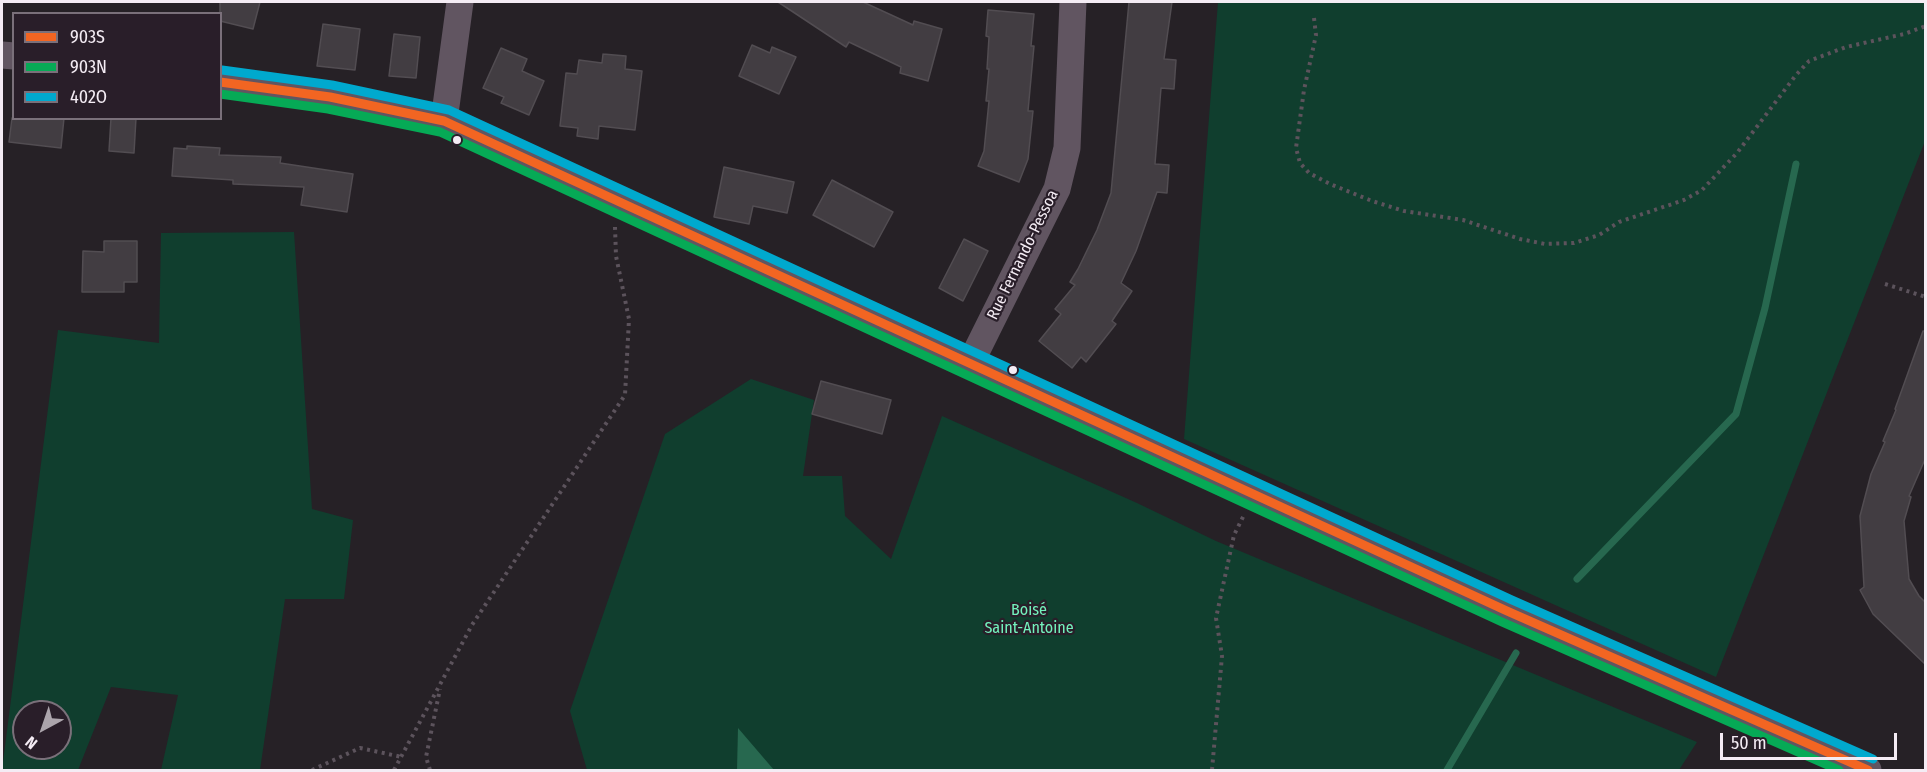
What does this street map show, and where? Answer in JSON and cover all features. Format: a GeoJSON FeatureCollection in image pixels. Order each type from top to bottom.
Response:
{"type":"FeatureCollection","features":[{"type":"Feature","properties":{"kind":"street"},"geometry":{"type":"LineString","coordinates":[[444,122],[460,2]]}},
{"type":"Feature","properties":{"kind":"street","name":"Rue Fernando-Pessoa"},"geometry":{"type":"LineString","coordinates":[[971,362],[1057,189],[1067,148],[1073,2]]}},
{"type":"Feature","properties":{"kind":"street"},"geometry":{"type":"LineString","coordinates":[[222,82],[330,97],[444,122],[971,362],[1507,611],[1868,771]]}},
{"type":"Feature","properties":{"kind":"path"},"geometry":{"type":"LineString","coordinates":[[1314,18],[1316,35],[1304,90],[1296,148],[1300,163],[1308,172],[1361,196],[1404,211],[1463,220],[1487,229],[1545,244],[1574,243],[1599,235],[1619,222],[1684,200],[1702,190],[1737,153],[1796,75],[1809,62],[1846,47],[1904,34],[1926,26]]}},
{"type":"Feature","properties":{"kind":"path"},"geometry":{"type":"LineString","coordinates":[[394,771],[472,625],[625,395],[629,319],[616,256],[614,199]]}},
{"type":"Feature","properties":{"kind":"path"},"geometry":{"type":"LineString","coordinates":[[1885,284],[1926,297]]}},
{"type":"Feature","properties":{"kind":"path"},"geometry":{"type":"LineString","coordinates":[[1212,771],[1222,656],[1216,618],[1234,535],[1255,494]]}},
{"type":"Feature","properties":{"kind":"path"},"geometry":{"type":"LineString","coordinates":[[430,771],[426,757],[441,682]]}},
{"type":"Feature","properties":{"kind":"path"},"geometry":{"type":"LineString","coordinates":[[312,771],[360,748],[402,757]]}},
{"type":"Feature","properties":{"kind":"green space"},"geometry":{"type":"Polygon","coordinates":[[[1218,2],[1925,2],[1925,141],[1716,677],[1184,439],[1218,2]]]}},
{"type":"Feature","properties":{"kind":"green space"},"geometry":{"type":"Polygon","coordinates":[[[294,232],[312,509],[353,520],[344,599],[285,599],[260,770],[161,770],[178,695],[111,687],[78,770],[2,770],[58,330],[159,343],[161,233],[294,232]]]}},
{"type":"Feature","properties":{"kind":"green space","name":"Boisé Saint-Antoine"},"geometry":{"type":"Polygon","coordinates":[[[751,379],[814,400],[803,476],[842,476],[845,516],[891,559],[942,416],[1216,541],[1697,742],[1679,770],[587,770],[570,711],[665,434],[751,379]]]}},
{"type":"Feature","properties":{"kind":"shaded area"},"geometry":{"type":"Polygon","coordinates":[[[738,728],[774,770],[737,770],[738,728]]]}},
{"type":"Feature","properties":{"kind":"building"},"geometry":{"type":"Polygon","coordinates":[[[220,2],[260,2],[253,29],[222,21],[222,12],[220,12],[220,2]]]}},
{"type":"Feature","properties":{"kind":"building"},"geometry":{"type":"Polygon","coordinates":[[[778,2],[863,2],[913,25],[914,21],[942,29],[928,81],[900,73],[901,67],[849,42],[846,47],[778,2]]]}},
{"type":"Feature","properties":{"kind":"building"},"geometry":{"type":"Polygon","coordinates":[[[1129,2],[1172,2],[1164,59],[1176,60],[1174,89],[1161,88],[1155,164],[1169,165],[1167,193],[1157,192],[1136,251],[1121,283],[1132,291],[1112,321],[1116,324],[1086,362],[1081,357],[1072,368],[1039,341],[1061,314],[1055,309],[1075,285],[1070,282],[1097,230],[1111,193],[1129,2]]]}},
{"type":"Feature","properties":{"kind":"building"},"geometry":{"type":"Polygon","coordinates":[[[988,10],[1034,14],[1031,46],[1034,46],[1028,111],[1033,111],[1028,159],[1019,182],[978,166],[984,151],[989,101],[986,101],[989,69],[987,69],[989,37],[986,36],[988,10]]]}},
{"type":"Feature","properties":{"kind":"building"},"geometry":{"type":"Polygon","coordinates":[[[323,24],[360,29],[355,70],[317,66],[323,24]]]}},
{"type":"Feature","properties":{"kind":"building"},"geometry":{"type":"Polygon","coordinates":[[[394,34],[420,37],[416,78],[389,76],[394,34]]]}},
{"type":"Feature","properties":{"kind":"building"},"geometry":{"type":"Polygon","coordinates":[[[752,45],[770,53],[772,47],[796,57],[779,94],[739,76],[752,45]]]}},
{"type":"Feature","properties":{"kind":"building"},"geometry":{"type":"Polygon","coordinates":[[[501,48],[527,59],[522,71],[544,81],[529,115],[501,103],[504,97],[483,88],[501,48]]]}},
{"type":"Feature","properties":{"kind":"building"},"geometry":{"type":"Polygon","coordinates":[[[603,54],[626,56],[625,69],[642,71],[635,130],[599,126],[598,139],[577,136],[578,128],[560,126],[566,73],[577,74],[579,60],[602,63],[603,54]]]}},
{"type":"Feature","properties":{"kind":"building"},"geometry":{"type":"Polygon","coordinates":[[[12,118],[12,120],[64,120],[61,148],[9,142],[12,118]]]}},
{"type":"Feature","properties":{"kind":"building"},"geometry":{"type":"Polygon","coordinates":[[[111,120],[136,120],[134,153],[109,151],[111,120]]]}},
{"type":"Feature","properties":{"kind":"building"},"geometry":{"type":"Polygon","coordinates":[[[187,146],[220,148],[219,155],[281,157],[280,163],[353,174],[347,212],[301,205],[304,187],[233,184],[233,180],[172,176],[174,148],[187,149],[187,146]]]}},
{"type":"Feature","properties":{"kind":"building"},"geometry":{"type":"Polygon","coordinates":[[[724,167],[794,182],[787,213],[753,206],[749,224],[714,217],[724,167]]]}},
{"type":"Feature","properties":{"kind":"building"},"geometry":{"type":"Polygon","coordinates":[[[832,180],[893,212],[874,247],[813,215],[832,180]]]}},
{"type":"Feature","properties":{"kind":"building"},"geometry":{"type":"Polygon","coordinates":[[[964,239],[988,251],[963,301],[939,288],[964,239]]]}},
{"type":"Feature","properties":{"kind":"building"},"geometry":{"type":"Polygon","coordinates":[[[104,241],[137,241],[137,282],[124,282],[124,292],[82,292],[83,251],[104,252],[104,241]]]}},
{"type":"Feature","properties":{"kind":"building"},"geometry":{"type":"Polygon","coordinates":[[[1923,331],[1926,331],[1926,457],[1909,496],[1911,497],[1904,521],[1909,579],[1926,603],[1926,665],[1873,614],[1860,590],[1864,587],[1860,516],[1871,474],[1885,442],[1883,441],[1923,331]]]}},
{"type":"Feature","properties":{"kind":"building"},"geometry":{"type":"Polygon","coordinates":[[[821,381],[891,400],[882,434],[812,414],[821,381]]]}},
{"type":"Feature","properties":{"kind":"waterway"},"geometry":{"type":"LineString","coordinates":[[1577,579],[1736,414],[1765,308],[1796,164]]}},
{"type":"Feature","properties":{"kind":"waterway"},"geometry":{"type":"LineString","coordinates":[[1447,770],[1516,653]]}},
{"type":"Feature","properties":{"kind":"transit line","name":"402O"},"geometry":{"type":"LineString","coordinates":[[222,70],[332,85],[449,110],[1512,600],[1873,759]]}},
{"type":"Feature","properties":{"kind":"transit line","name":"903S"},"geometry":{"type":"LineString","coordinates":[[222,82],[330,97],[444,121],[1507,611],[1868,770]]}},
{"type":"Feature","properties":{"kind":"transit line","name":"903N"},"geometry":{"type":"LineString","coordinates":[[222,94],[328,109],[440,132],[1502,622],[1839,770]]}}]}
